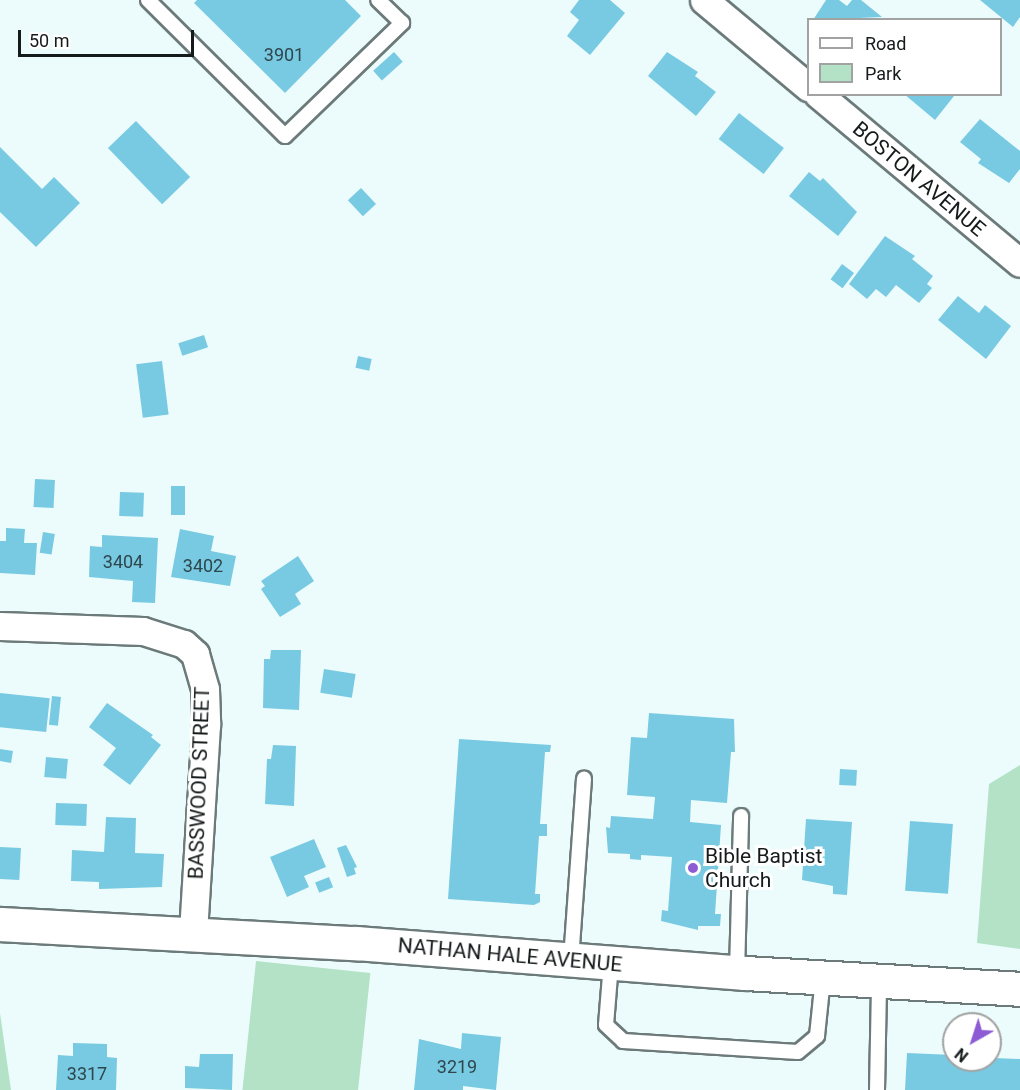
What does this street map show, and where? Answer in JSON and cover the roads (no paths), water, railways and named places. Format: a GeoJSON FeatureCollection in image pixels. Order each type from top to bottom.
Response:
{"type":"FeatureCollection","features":[{"type":"Feature","properties":{"kind":"street"},"geometry":{"type":"LineString","coordinates":[[704,0],[807,86]]}},
{"type":"Feature","properties":{"kind":"street","name":"BOSTON AVENUE"},"geometry":{"type":"LineString","coordinates":[[820,96],[1020,262]]}},
{"type":"Feature","properties":{"kind":"street","name":"BASSWOOD STREET"},"geometry":{"type":"LineString","coordinates":[[0,627],[143,631],[178,642],[195,654],[206,689],[206,725],[193,934]]}},
{"type":"Feature","properties":{"kind":"street","name":"NATHAN HALE AVENUE"},"geometry":{"type":"LineString","coordinates":[[0,924],[193,934],[737,973],[1020,989]]}},
{"type":"Feature","properties":{"kind":"lane"},"geometry":{"type":"LineString","coordinates":[[148,0],[285,136],[402,23],[378,0]]}},
{"type":"Feature","properties":{"kind":"lane"},"geometry":{"type":"LineString","coordinates":[[571,960],[584,778]]}},
{"type":"Feature","properties":{"kind":"lane"},"geometry":{"type":"LineString","coordinates":[[737,973],[741,816]]}},
{"type":"Feature","properties":{"kind":"lane"},"geometry":{"type":"LineString","coordinates":[[611,963],[606,1025],[623,1041],[798,1052],[817,1036],[823,978]]}},
{"type":"Feature","properties":{"kind":"lane"},"geometry":{"type":"LineString","coordinates":[[877,1090],[879,981]]}},
{"type":"Feature","properties":{"kind":"place","name":"Bible Baptist Church"},"geometry":{"type":"Point","coordinates":[693,868]}}]}
